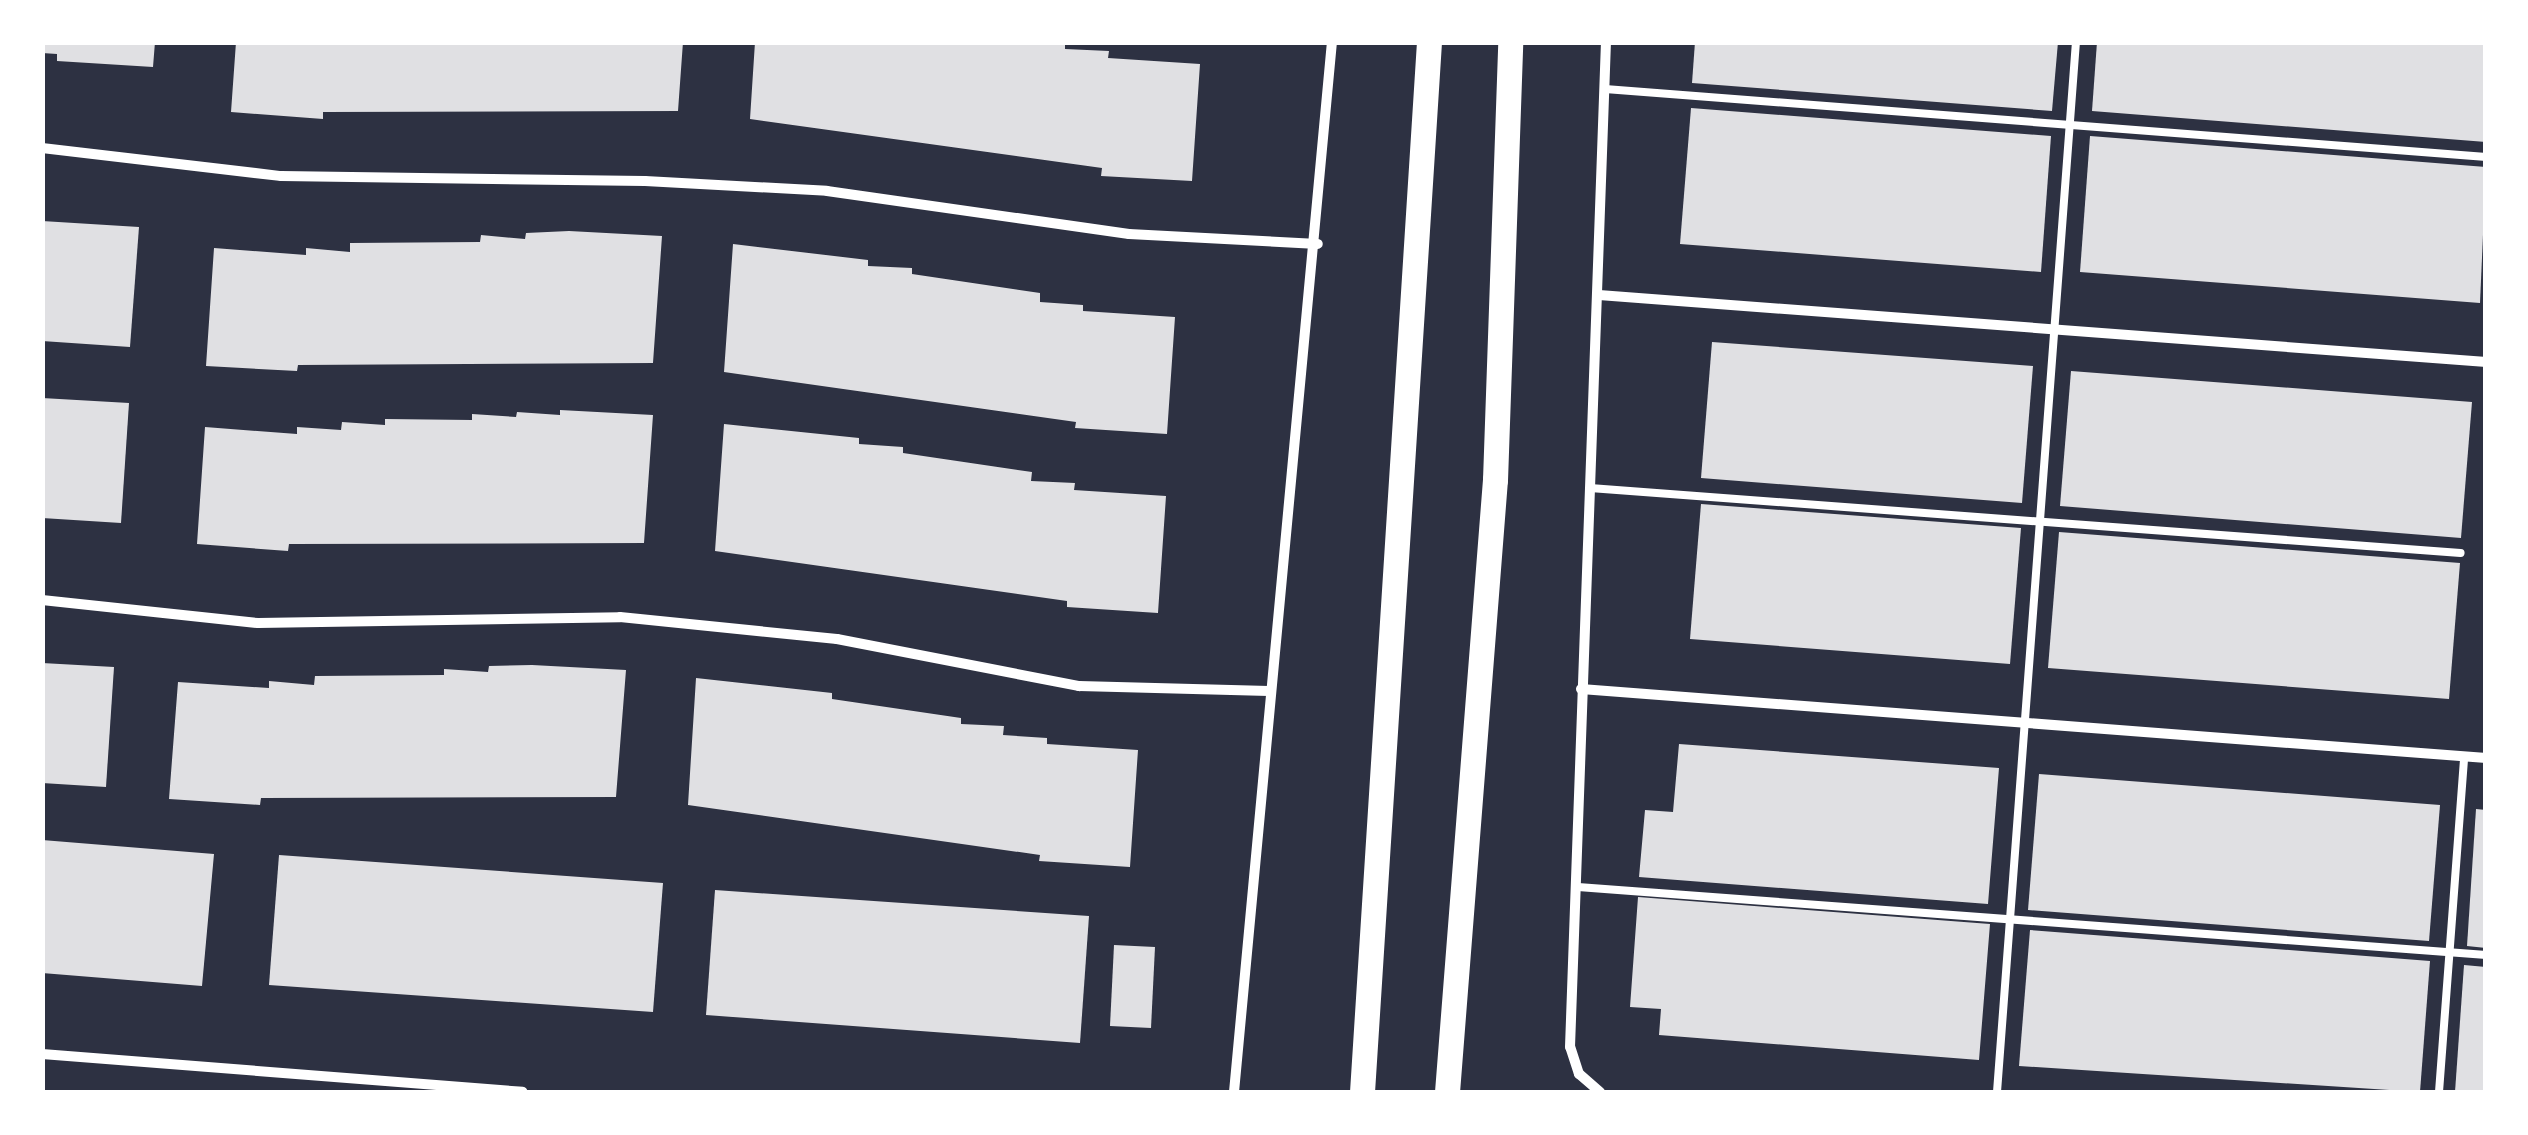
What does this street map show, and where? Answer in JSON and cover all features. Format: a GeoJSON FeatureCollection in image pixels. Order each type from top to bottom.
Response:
{"type":"FeatureCollection","features":[{"type":"Feature","properties":{"kind":"main road"},"geometry":{"type":"LineString","coordinates":[[1362,1092],[1428,42]]}},
{"type":"Feature","properties":{"kind":"main road"},"geometry":{"type":"LineString","coordinates":[[1447,1092],[1494,480],[1510,42]]}},
{"type":"Feature","properties":{"kind":"street"},"geometry":{"type":"LineString","coordinates":[[1234,1092],[1269,692],[1318,244],[1332,42]]}},
{"type":"Feature","properties":{"kind":"street"},"geometry":{"type":"LineString","coordinates":[[1600,1092],[1578,1074],[1570,1047],[1606,42]]}},
{"type":"Feature","properties":{"kind":"street"},"geometry":{"type":"LineString","coordinates":[[42,148],[281,176],[645,180],[827,191],[1130,234],[1318,244]]}},
{"type":"Feature","properties":{"kind":"street"},"geometry":{"type":"LineString","coordinates":[[1599,295],[2486,362]]}},
{"type":"Feature","properties":{"kind":"street"},"geometry":{"type":"LineString","coordinates":[[42,600],[258,622],[620,617],[837,639],[1079,686],[1269,692]]}},
{"type":"Feature","properties":{"kind":"street"},"geometry":{"type":"LineString","coordinates":[[1582,688],[2486,758]]}},
{"type":"Feature","properties":{"kind":"street"},"geometry":{"type":"LineString","coordinates":[[42,1054],[523,1092]]}},
{"type":"Feature","properties":{"kind":"lane"},"geometry":{"type":"LineString","coordinates":[[1996,1092],[2076,42]]}},
{"type":"Feature","properties":{"kind":"lane"},"geometry":{"type":"LineString","coordinates":[[1605,89],[2486,157]]}},
{"type":"Feature","properties":{"kind":"lane"},"geometry":{"type":"LineString","coordinates":[[1590,488],[2461,553]]}},
{"type":"Feature","properties":{"kind":"lane"},"geometry":{"type":"LineString","coordinates":[[2438,1092],[2464,756]]}},
{"type":"Feature","properties":{"kind":"lane"},"geometry":{"type":"LineString","coordinates":[[1578,888],[2486,956]]}},
{"type":"Feature","properties":{"kind":"building"},"geometry":{"type":"Polygon","coordinates":[[[42,42],[155,42],[153,67],[57,61],[57,54],[42,53],[42,42]]]}},
{"type":"Feature","properties":{"kind":"building"},"geometry":{"type":"Polygon","coordinates":[[[236,42],[683,42],[678,111],[323,112],[323,119],[231,112],[236,42]]]}},
{"type":"Feature","properties":{"kind":"building"},"geometry":{"type":"Polygon","coordinates":[[[755,42],[1065,42],[1065,49],[1109,51],[1108,58],[1200,64],[1192,181],[1101,176],[1102,168],[750,119],[755,42]]]}},
{"type":"Feature","properties":{"kind":"building"},"geometry":{"type":"Polygon","coordinates":[[[1695,42],[2058,42],[2052,111],[1692,83],[1695,42]]]}},
{"type":"Feature","properties":{"kind":"building"},"geometry":{"type":"Polygon","coordinates":[[[2097,42],[2486,42],[2486,142],[2092,111],[2097,42]]]}},
{"type":"Feature","properties":{"kind":"building"},"geometry":{"type":"Polygon","coordinates":[[[1691,108],[2051,136],[2041,272],[1680,244],[1691,108]]]}},
{"type":"Feature","properties":{"kind":"building"},"geometry":{"type":"Polygon","coordinates":[[[2090,136],[2486,167],[2480,303],[2080,272],[2090,136]]]}},
{"type":"Feature","properties":{"kind":"building"},"geometry":{"type":"Polygon","coordinates":[[[42,221],[139,227],[130,347],[42,341],[42,221]]]}},
{"type":"Feature","properties":{"kind":"building"},"geometry":{"type":"Polygon","coordinates":[[[526,233],[662,236],[653,363],[298,365],[297,371],[206,366],[214,248],[306,255],[306,248],[350,252],[350,243],[480,242],[481,235],[525,239],[526,233]]]}},
{"type":"Feature","properties":{"kind":"building"},"geometry":{"type":"Polygon","coordinates":[[[733,244],[868,260],[868,266],[912,268],[912,274],[1040,293],[1040,302],[1083,305],[1083,311],[1175,317],[1167,434],[1075,428],[1076,422],[724,372],[733,244]]]}},
{"type":"Feature","properties":{"kind":"building"},"geometry":{"type":"Polygon","coordinates":[[[1712,342],[2033,366],[2022,503],[1701,478],[1712,342]]]}},
{"type":"Feature","properties":{"kind":"building"},"geometry":{"type":"Polygon","coordinates":[[[2071,371],[2472,402],[2461,538],[2060,506],[2071,371]]]}},
{"type":"Feature","properties":{"kind":"building"},"geometry":{"type":"Polygon","coordinates":[[[42,398],[129,403],[121,523],[42,518],[42,398]]]}},
{"type":"Feature","properties":{"kind":"building"},"geometry":{"type":"Polygon","coordinates":[[[560,410],[653,415],[644,543],[289,544],[288,551],[197,544],[205,427],[297,434],[297,427],[341,430],[342,422],[385,425],[385,419],[472,420],[472,414],[560,415],[560,410]]]}},
{"type":"Feature","properties":{"kind":"building"},"geometry":{"type":"Polygon","coordinates":[[[724,424],[859,438],[859,444],[903,447],[903,453],[1032,472],[1031,481],[1075,483],[1074,490],[1166,496],[1158,613],[1067,607],[1067,601],[715,551],[724,424]]]}},
{"type":"Feature","properties":{"kind":"building"},"geometry":{"type":"Polygon","coordinates":[[[1701,504],[2021,528],[2010,664],[1690,639],[1701,504]]]}},
{"type":"Feature","properties":{"kind":"building"},"geometry":{"type":"Polygon","coordinates":[[[2059,532],[2460,563],[2449,699],[2048,668],[2059,532]]]}},
{"type":"Feature","properties":{"kind":"building"},"geometry":{"type":"Polygon","coordinates":[[[42,663],[114,667],[106,787],[42,783],[42,663]]]}},
{"type":"Feature","properties":{"kind":"building"},"geometry":{"type":"Polygon","coordinates":[[[489,666],[626,670],[616,797],[261,798],[260,805],[169,799],[178,682],[269,688],[269,681],[314,685],[315,676],[444,675],[444,669],[488,672],[489,666]]]}},
{"type":"Feature","properties":{"kind":"building"},"geometry":{"type":"Polygon","coordinates":[[[696,678],[832,693],[832,699],[961,718],[961,724],[1004,726],[1003,735],[1047,738],[1047,744],[1138,750],[1130,867],[1039,861],[1040,855],[688,805],[696,678]]]}},
{"type":"Feature","properties":{"kind":"building"},"geometry":{"type":"Polygon","coordinates":[[[1679,744],[1999,768],[1988,904],[1639,877],[1645,810],[1673,812],[1679,744]]]}},
{"type":"Feature","properties":{"kind":"building"},"geometry":{"type":"Polygon","coordinates":[[[2039,774],[2440,805],[2429,941],[2028,910],[2039,774]]]}},
{"type":"Feature","properties":{"kind":"building"},"geometry":{"type":"Polygon","coordinates":[[[2476,809],[2486,810],[2486,948],[2467,946],[2476,809]]]}},
{"type":"Feature","properties":{"kind":"building"},"geometry":{"type":"Polygon","coordinates":[[[42,840],[214,854],[202,986],[42,973],[42,840]]]}},
{"type":"Feature","properties":{"kind":"building"},"geometry":{"type":"Polygon","coordinates":[[[279,855],[663,883],[653,1012],[269,985],[279,855]]]}},
{"type":"Feature","properties":{"kind":"building"},"geometry":{"type":"Polygon","coordinates":[[[715,890],[1089,916],[1080,1043],[706,1015],[715,890]]]}},
{"type":"Feature","properties":{"kind":"building"},"geometry":{"type":"Polygon","coordinates":[[[1638,897],[1990,924],[1979,1060],[1659,1035],[1661,1009],[1630,1007],[1638,897]]]}},
{"type":"Feature","properties":{"kind":"building"},"geometry":{"type":"Polygon","coordinates":[[[2030,930],[2430,961],[2420,1092],[2019,1066],[2030,930]]]}},
{"type":"Feature","properties":{"kind":"building"},"geometry":{"type":"Polygon","coordinates":[[[1114,945],[1155,947],[1151,1028],[1110,1026],[1114,945]]]}},
{"type":"Feature","properties":{"kind":"building"},"geometry":{"type":"Polygon","coordinates":[[[2464,965],[2486,967],[2486,1092],[2455,1092],[2464,965]]]}}]}
